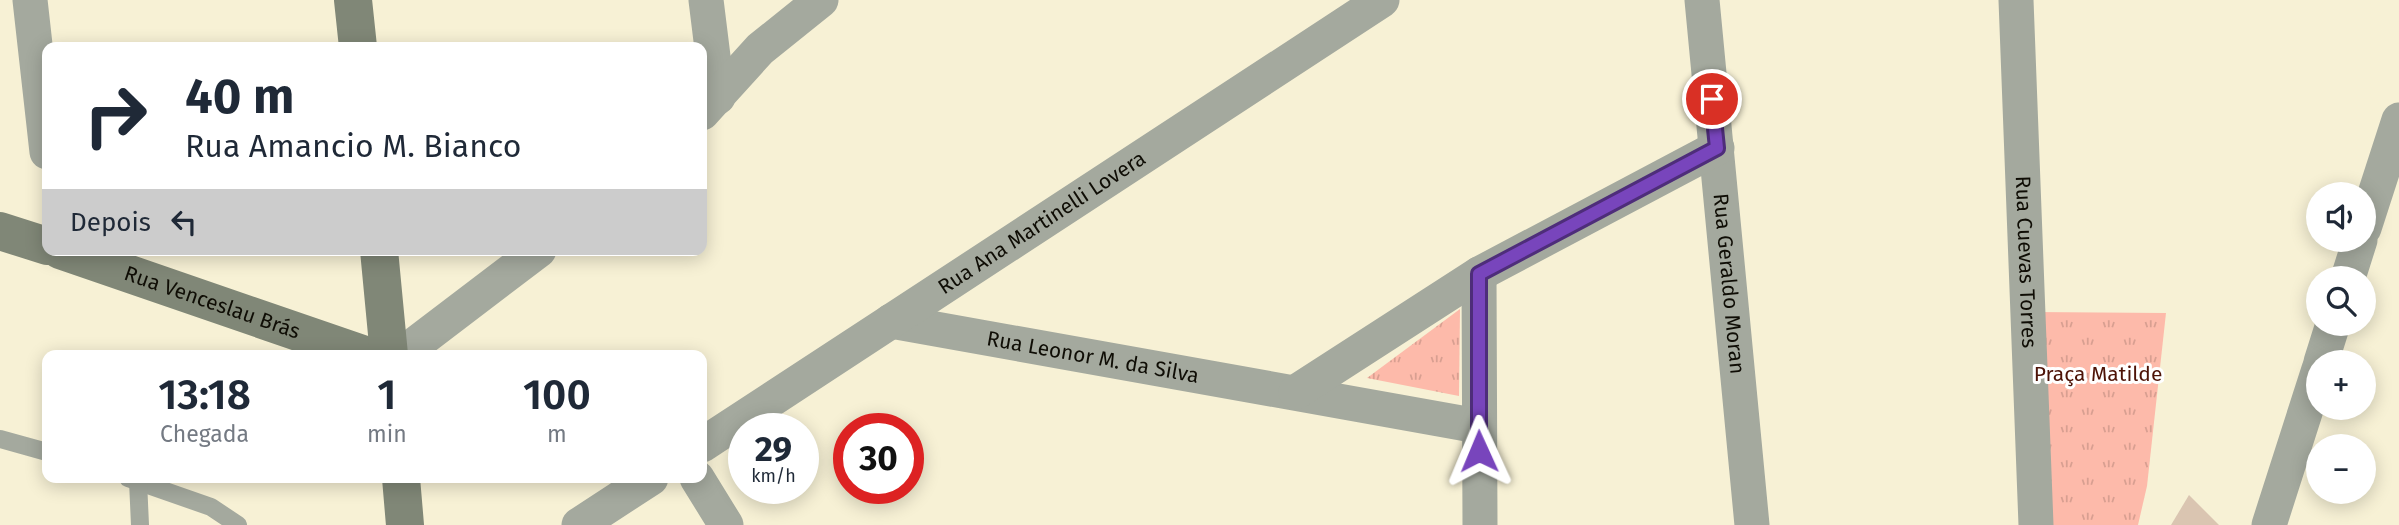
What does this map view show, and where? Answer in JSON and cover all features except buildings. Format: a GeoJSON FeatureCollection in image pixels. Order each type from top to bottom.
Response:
{"type":"FeatureCollection","features":[{"type":"Feature","properties":{"kind":"street"},"geometry":{"type":"LineString","coordinates":[[30,0],[42,107]]}},
{"type":"Feature","properties":{"kind":"street"},"geometry":{"type":"LineString","coordinates":[[353,0],[357,42]]}},
{"type":"Feature","properties":{"kind":"street"},"geometry":{"type":"LineString","coordinates":[[706,0],[710,105]]}},
{"type":"Feature","properties":{"kind":"street"},"geometry":{"type":"LineString","coordinates":[[710,105],[760,49],[821,0]]}},
{"type":"Feature","properties":{"kind":"street","name":"Rua Ana Martinelli Lovera"},"geometry":{"type":"LineString","coordinates":[[707,442],[1382,0]]}},
{"type":"Feature","properties":{"kind":"street","name":"Rua Geraldo Moran"},"geometry":{"type":"LineString","coordinates":[[1702,0],[1752,525]]}},
{"type":"Feature","properties":{"kind":"street","name":"Rua Cuevas Torres"},"geometry":{"type":"LineString","coordinates":[[2017,0],[2036,525]]}},
{"type":"Feature","properties":{"kind":"street"},"geometry":{"type":"LineString","coordinates":[[2376,191],[2399,120]]}},
{"type":"Feature","properties":{"kind":"street"},"geometry":{"type":"LineString","coordinates":[[1296,392],[1479,274],[1717,148]]}},
{"type":"Feature","properties":{"kind":"street"},"geometry":{"type":"LineString","coordinates":[[0,231],[42,244]]}},
{"type":"Feature","properties":{"kind":"street","name":"Rua Venceslau Brás"},"geometry":{"type":"LineString","coordinates":[[77,256],[350,350]]}},
{"type":"Feature","properties":{"kind":"street"},"geometry":{"type":"LineString","coordinates":[[380,256],[389,350]]}},
{"type":"Feature","properties":{"kind":"street"},"geometry":{"type":"LineString","coordinates":[[408,350],[530,256]]}},
{"type":"Feature","properties":{"kind":"street"},"geometry":{"type":"LineString","coordinates":[[1479,274],[1480,525]]}},
{"type":"Feature","properties":{"kind":"street","name":"Rua Leonor M. da Silva"},"geometry":{"type":"LineString","coordinates":[[891,321],[1478,426]]}},
{"type":"Feature","properties":{"kind":"street"},"geometry":{"type":"LineString","coordinates":[[2269,525],[2306,410]]}},
{"type":"Feature","properties":{"kind":"street"},"geometry":{"type":"LineString","coordinates":[[401,483],[405,525]]}},
{"type":"Feature","properties":{"kind":"street"},"geometry":{"type":"LineString","coordinates":[[579,525],[643,483]]}},
{"type":"Feature","properties":{"kind":"street"},"geometry":{"type":"LineString","coordinates":[[700,483],[726,525]]}},
{"type":"Feature","properties":{"kind":"lane"},"geometry":{"type":"LineString","coordinates":[[0,439],[42,451]]}},
{"type":"Feature","properties":{"kind":"lane"},"geometry":{"type":"LineString","coordinates":[[134,483],[140,525]]}},
{"type":"Feature","properties":{"kind":"lane"},"geometry":{"type":"LineString","coordinates":[[144,483],[211,507],[238,525]]}},
{"type":"Feature","properties":{"kind":"green space"},"geometry":{"type":"Polygon","coordinates":[[[1460,309],[1459,396],[1367,378],[1460,309]]]}},
{"type":"Feature","properties":{"kind":"green space","name":"Praça Matilde"},"geometry":{"type":"Polygon","coordinates":[[[2034,312],[2166,313],[2147,486],[2138,525],[2047,525],[2034,312]]]}},
{"type":"Feature","properties":{"kind":"route"},"geometry":{"type":"LineString","coordinates":[[1479,451],[1479,274],[1717,148],[1712,99]]}}]}
